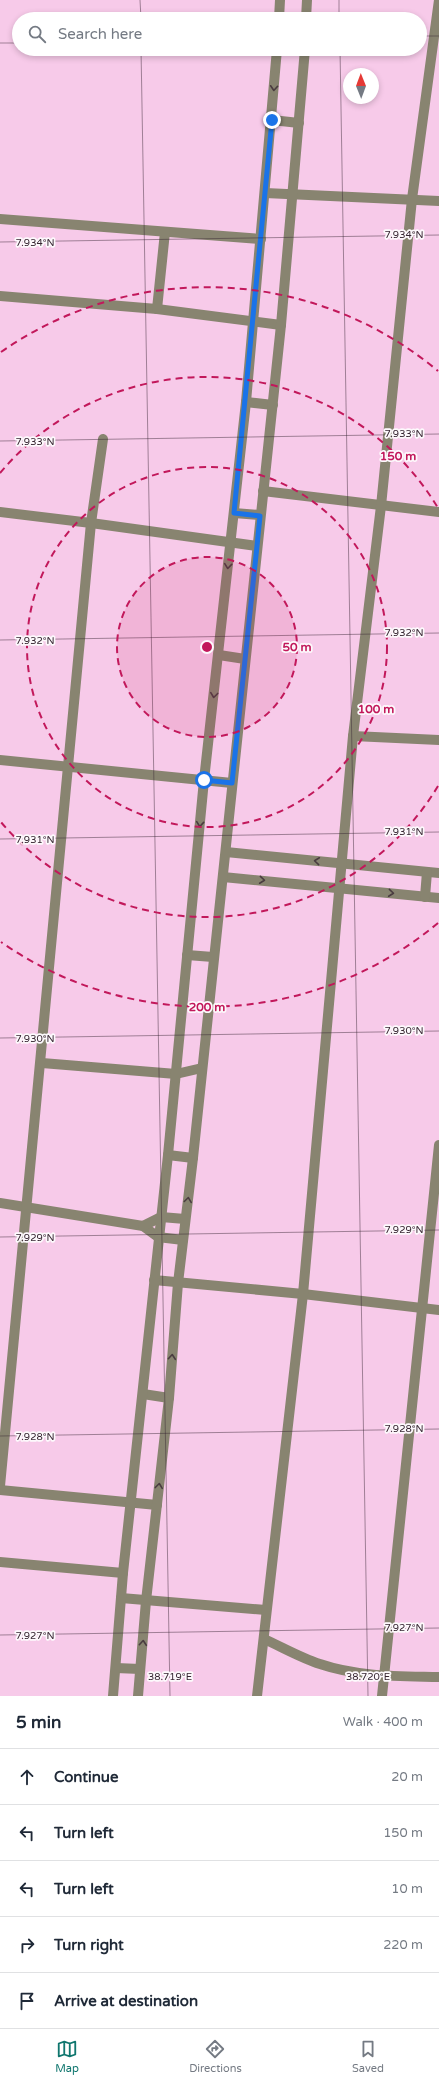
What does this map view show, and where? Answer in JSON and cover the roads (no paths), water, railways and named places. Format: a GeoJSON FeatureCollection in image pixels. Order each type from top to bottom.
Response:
{"type":"FeatureCollection","features":[{"type":"Feature","properties":{"kind":"street"},"geometry":{"type":"LineString","coordinates":[[279,12],[280,0]]}},
{"type":"Feature","properties":{"kind":"street"},"geometry":{"type":"LineString","coordinates":[[306,0],[306,12]]}},
{"type":"Feature","properties":{"kind":"street"},"geometry":{"type":"LineString","coordinates":[[257,1696],[303,1294],[343,864],[353,736],[381,506],[412,199],[439,0]]}},
{"type":"Feature","properties":{"kind":"street"},"geometry":{"type":"LineString","coordinates":[[113,1696],[123,1573],[143,1394],[160,1217],[168,1154],[204,780],[246,402],[266,193],[277,56]]}},
{"type":"Feature","properties":{"kind":"street"},"geometry":{"type":"LineString","coordinates":[[138,1696],[146,1600],[169,1398],[178,1283],[193,1158],[260,516],[282,325],[304,56]]}},
{"type":"Feature","properties":{"kind":"street"},"geometry":{"type":"LineString","coordinates":[[272,120],[299,122]]}},
{"type":"Feature","properties":{"kind":"street"},"geometry":{"type":"LineString","coordinates":[[266,193],[439,201]]}},
{"type":"Feature","properties":{"kind":"street"},"geometry":{"type":"LineString","coordinates":[[0,219],[261,239]]}},
{"type":"Feature","properties":{"kind":"street"},"geometry":{"type":"LineString","coordinates":[[157,308],[165,232]]}},
{"type":"Feature","properties":{"kind":"street"},"geometry":{"type":"LineString","coordinates":[[0,296],[157,308],[282,325]]}},
{"type":"Feature","properties":{"kind":"street"},"geometry":{"type":"LineString","coordinates":[[246,402],[272,405]]}},
{"type":"Feature","properties":{"kind":"street"},"geometry":{"type":"LineString","coordinates":[[0,1486],[25,1207],[42,1063],[91,523],[103,439]]}},
{"type":"Feature","properties":{"kind":"street"},"geometry":{"type":"LineString","coordinates":[[263,490],[381,506],[439,512]]}},
{"type":"Feature","properties":{"kind":"street"},"geometry":{"type":"LineString","coordinates":[[0,512],[91,523],[230,544],[257,546]]}},
{"type":"Feature","properties":{"kind":"street"},"geometry":{"type":"LineString","coordinates":[[234,513],[260,516]]}},
{"type":"Feature","properties":{"kind":"street"},"geometry":{"type":"LineString","coordinates":[[219,655],[245,659]]}},
{"type":"Feature","properties":{"kind":"street"},"geometry":{"type":"LineString","coordinates":[[353,736],[439,740]]}},
{"type":"Feature","properties":{"kind":"street"},"geometry":{"type":"LineString","coordinates":[[0,760],[232,783]]}},
{"type":"Feature","properties":{"kind":"street"},"geometry":{"type":"LineString","coordinates":[[226,852],[439,873]]}},
{"type":"Feature","properties":{"kind":"street"},"geometry":{"type":"LineString","coordinates":[[425,896],[427,872]]}},
{"type":"Feature","properties":{"kind":"street"},"geometry":{"type":"LineString","coordinates":[[223,876],[439,898]]}},
{"type":"Feature","properties":{"kind":"street"},"geometry":{"type":"LineString","coordinates":[[187,955],[213,957]]}},
{"type":"Feature","properties":{"kind":"street"},"geometry":{"type":"LineString","coordinates":[[42,1063],[176,1074],[202,1068]]}},
{"type":"Feature","properties":{"kind":"street"},"geometry":{"type":"LineString","coordinates":[[382,1696],[439,1145]]}},
{"type":"Feature","properties":{"kind":"street"},"geometry":{"type":"LineString","coordinates":[[168,1154],[193,1158]]}},
{"type":"Feature","properties":{"kind":"street"},"geometry":{"type":"LineString","coordinates":[[0,1203],[143,1226],[158,1237],[183,1240]]}},
{"type":"Feature","properties":{"kind":"street"},"geometry":{"type":"LineString","coordinates":[[143,1226],[160,1217],[185,1219]]}},
{"type":"Feature","properties":{"kind":"street"},"geometry":{"type":"LineString","coordinates":[[154,1280],[303,1294],[439,1310]]}},
{"type":"Feature","properties":{"kind":"street"},"geometry":{"type":"LineString","coordinates":[[143,1394],[169,1398]]}},
{"type":"Feature","properties":{"kind":"street"},"geometry":{"type":"LineString","coordinates":[[0,1490],[157,1505]]}},
{"type":"Feature","properties":{"kind":"street"},"geometry":{"type":"LineString","coordinates":[[0,1562],[123,1573]]}},
{"type":"Feature","properties":{"kind":"street"},"geometry":{"type":"LineString","coordinates":[[121,1598],[266,1610]]}},
{"type":"Feature","properties":{"kind":"street"},"geometry":{"type":"LineString","coordinates":[[264,1639],[320,1664],[383,1676],[439,1677]]}},
{"type":"Feature","properties":{"kind":"street"},"geometry":{"type":"LineString","coordinates":[[116,1668],[140,1669]]}}]}
